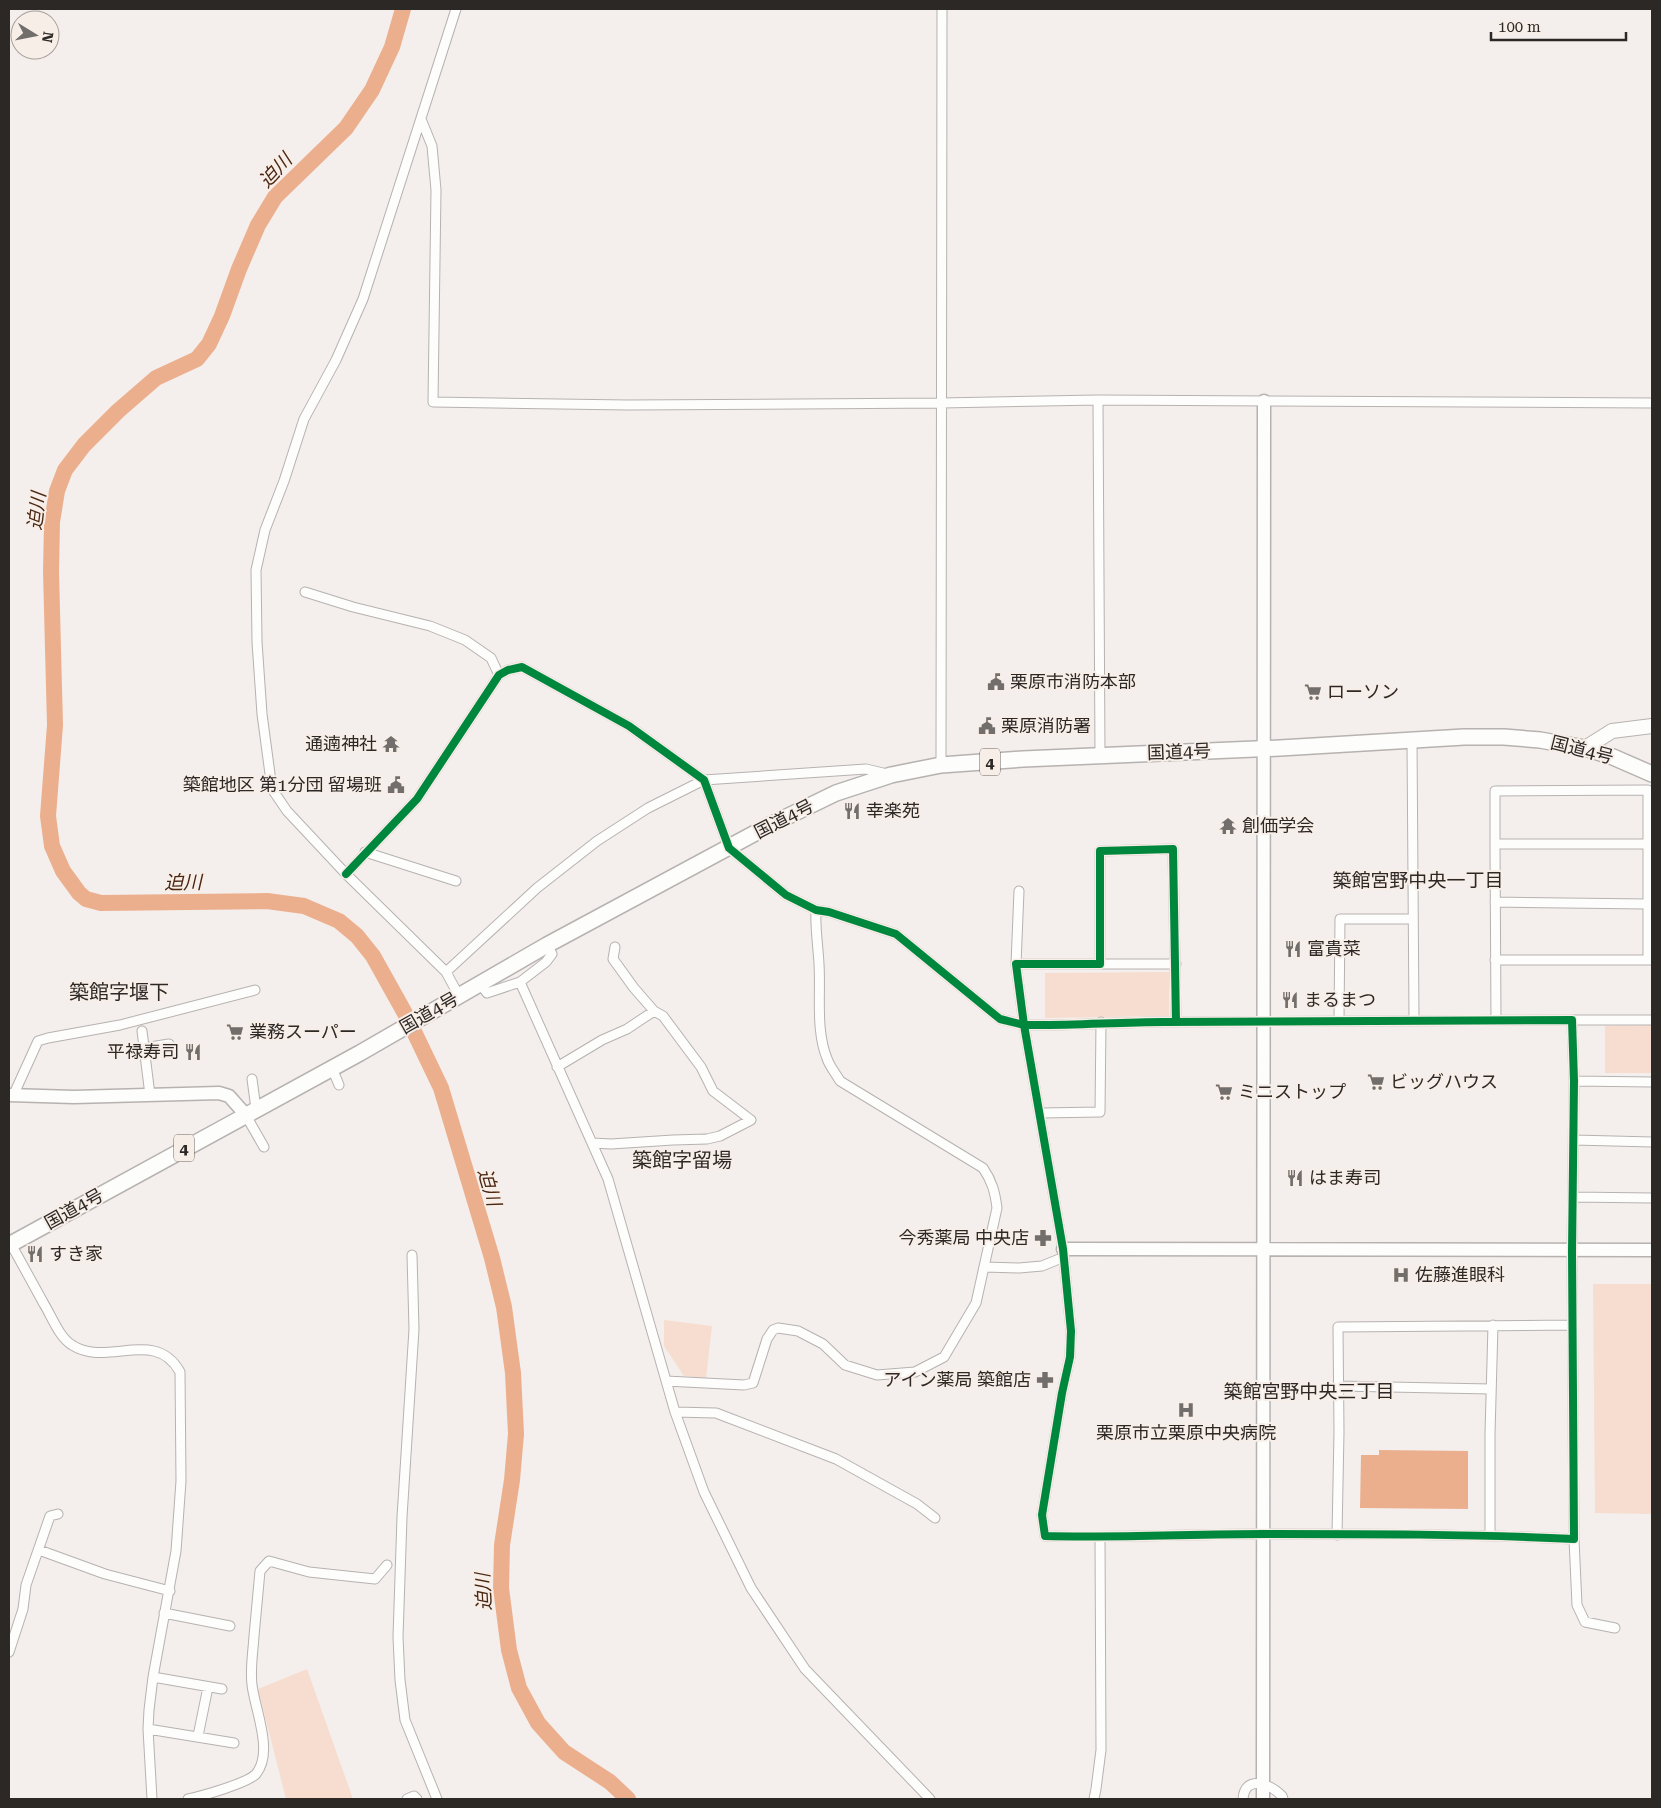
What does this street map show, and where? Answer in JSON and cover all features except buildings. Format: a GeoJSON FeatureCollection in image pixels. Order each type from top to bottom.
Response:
{"type":"FeatureCollection","features":[{"type":"Feature","properties":{"kind":"highway","name":"国道4号"},"geometry":{"type":"LineString","coordinates":[[10,1244],[250,1111],[360,1053],[547,946],[729,848],[836,793],[891,775],[941,765],[1100,755],[1504,737],[1540,740],[1585,748],[1613,757],[1652,774]]}},
{"type":"Feature","properties":{"kind":"main road"},"geometry":{"type":"LineString","coordinates":[[1585,748],[1612,731],[1652,726]]}},
{"type":"Feature","properties":{"kind":"street"},"geometry":{"type":"LineString","coordinates":[[455,998],[446,972],[346,874],[287,812],[272,789],[262,714],[257,642],[256,570],[266,530],[304,419],[336,360],[363,299],[456,9]]}},
{"type":"Feature","properties":{"kind":"street"},"geometry":{"type":"LineString","coordinates":[[941,765],[942,9]]}},
{"type":"Feature","properties":{"kind":"street"},"geometry":{"type":"LineString","coordinates":[[420,119],[432,146],[436,190],[432,402],[619,405],[1098,400],[1652,403]]}},
{"type":"Feature","properties":{"kind":"street"},"geometry":{"type":"LineString","coordinates":[[1098,400],[1100,755]]}},
{"type":"Feature","properties":{"kind":"street"},"geometry":{"type":"LineString","coordinates":[[1263,1799],[1264,401]]}},
{"type":"Feature","properties":{"kind":"street"},"geometry":{"type":"LineString","coordinates":[[304,592],[353,607],[430,626],[465,640],[490,658],[499,675]]}},
{"type":"Feature","properties":{"kind":"street"},"geometry":{"type":"LineString","coordinates":[[346,874],[417,799],[499,675],[508,670],[522,668],[629,726],[704,780],[729,848],[786,895],[816,910],[829,912],[896,934],[1000,1019],[1024,1025],[1101,1022],[1339,1020],[1652,1020]]}},
{"type":"Feature","properties":{"kind":"street"},"geometry":{"type":"LineString","coordinates":[[1412,740],[1414,1020]]}},
{"type":"Feature","properties":{"kind":"street"},"geometry":{"type":"LineString","coordinates":[[446,972],[537,888],[597,841],[648,808],[704,780],[866,769],[891,775]]}},
{"type":"Feature","properties":{"kind":"street"},"geometry":{"type":"LineString","coordinates":[[1495,960],[1650,960],[1648,790],[1495,791],[1495,960],[1496,1020]]}},
{"type":"Feature","properties":{"kind":"street"},"geometry":{"type":"LineString","coordinates":[[1495,844],[1650,844]]}},
{"type":"Feature","properties":{"kind":"street"},"geometry":{"type":"LineString","coordinates":[[1100,964],[1100,851],[1173,849],[1176,1022]]}},
{"type":"Feature","properties":{"kind":"street"},"geometry":{"type":"LineString","coordinates":[[365,852],[456,881]]}},
{"type":"Feature","properties":{"kind":"street"},"geometry":{"type":"LineString","coordinates":[[1019,891],[1016,964],[1024,1025],[1041,1114],[1063,1253],[1070,1331],[1070,1357],[1062,1393],[1042,1515],[1045,1536],[1100,1538],[1264,1534],[1490,1535],[1574,1539]]}},
{"type":"Feature","properties":{"kind":"street"},"geometry":{"type":"LineString","coordinates":[[1495,902],[1648,904]]}},
{"type":"Feature","properties":{"kind":"street"},"geometry":{"type":"LineString","coordinates":[[666,1381],[744,1385],[753,1383],[767,1338],[778,1328],[798,1330],[823,1344],[845,1365],[877,1375],[915,1372],[944,1357],[976,1303],[997,1208],[995,1192],[990,1178],[983,1168],[840,1081],[828,1060],[823,1042],[815,927],[816,910]]}},
{"type":"Feature","properties":{"kind":"street"},"geometry":{"type":"LineString","coordinates":[[1339,1020],[1340,919],[1412,919]]}},
{"type":"Feature","properties":{"kind":"street"},"geometry":{"type":"LineString","coordinates":[[480,984],[487,993],[520,982],[546,962],[552,954],[547,946]]}},
{"type":"Feature","properties":{"kind":"street"},"geometry":{"type":"LineString","coordinates":[[593,1143],[611,1144],[707,1139],[720,1136],[751,1120],[713,1090],[701,1067],[663,1016],[654,1010],[634,988],[613,959],[615,947]]}},
{"type":"Feature","properties":{"kind":"street"},"geometry":{"type":"LineString","coordinates":[[1016,964],[1176,964]]}},
{"type":"Feature","properties":{"kind":"street"},"geometry":{"type":"LineString","coordinates":[[520,982],[608,1179],[675,1412],[704,1492],[751,1588],[805,1670],[930,1799]]}},
{"type":"Feature","properties":{"kind":"street"},"geometry":{"type":"LineString","coordinates":[[250,1111],[229,1096],[219,1093],[74,1097],[11,1096],[38,1041],[120,1025],[255,990]]}},
{"type":"Feature","properties":{"kind":"street"},"geometry":{"type":"LineString","coordinates":[[557,1067],[602,1040],[627,1029],[654,1010]]}},
{"type":"Feature","properties":{"kind":"street"},"geometry":{"type":"LineString","coordinates":[[1572,1020],[1574,1081],[1572,1326],[1574,1539],[1577,1605],[1585,1622],[1615,1628]]}},
{"type":"Feature","properties":{"kind":"street"},"geometry":{"type":"LineString","coordinates":[[1041,1114],[1100,1112],[1101,1022]]}},
{"type":"Feature","properties":{"kind":"street"},"geometry":{"type":"LineString","coordinates":[[142,1031],[150,1095]]}},
{"type":"Feature","properties":{"kind":"street"},"geometry":{"type":"LineString","coordinates":[[144,1048],[169,1044]]}},
{"type":"Feature","properties":{"kind":"street"},"geometry":{"type":"LineString","coordinates":[[332,1068],[339,1085]]}},
{"type":"Feature","properties":{"kind":"street"},"geometry":{"type":"LineString","coordinates":[[252,1080],[250,1111],[264,1147]]}},
{"type":"Feature","properties":{"kind":"street"},"geometry":{"type":"LineString","coordinates":[[1574,1081],[1652,1082]]}},
{"type":"Feature","properties":{"kind":"street"},"geometry":{"type":"LineString","coordinates":[[1574,1140],[1652,1142]]}},
{"type":"Feature","properties":{"kind":"street"},"geometry":{"type":"LineString","coordinates":[[1573,1197],[1652,1198]]}},
{"type":"Feature","properties":{"kind":"street"},"geometry":{"type":"LineString","coordinates":[[10,1244],[60,1332],[71,1345],[84,1350],[100,1352],[156,1350],[171,1359],[180,1372],[181,1480],[176,1551],[170,1591],[152,1677],[148,1729],[152,1799]]}},
{"type":"Feature","properties":{"kind":"street"},"geometry":{"type":"LineString","coordinates":[[984,1267],[1018,1268],[1042,1266],[1063,1253],[1263,1249],[1652,1250]]}},
{"type":"Feature","properties":{"kind":"street"},"geometry":{"type":"LineString","coordinates":[[412,1254],[414,1329],[402,1517],[399,1645],[405,1720],[437,1799]]}},
{"type":"Feature","properties":{"kind":"street"},"geometry":{"type":"LineString","coordinates":[[1490,1535],[1493,1325]]}},
{"type":"Feature","properties":{"kind":"street"},"geometry":{"type":"LineString","coordinates":[[1337,1535],[1340,1432],[1338,1327],[1572,1326]]}},
{"type":"Feature","properties":{"kind":"street"},"geometry":{"type":"LineString","coordinates":[[1338,1386],[1491,1389]]}},
{"type":"Feature","properties":{"kind":"street"},"geometry":{"type":"LineString","coordinates":[[675,1412],[716,1413],[836,1459],[917,1504],[934,1518]]}},
{"type":"Feature","properties":{"kind":"street"},"geometry":{"type":"LineString","coordinates":[[9,1652],[23,1609],[26,1585],[50,1516],[58,1514]]}},
{"type":"Feature","properties":{"kind":"street"},"geometry":{"type":"LineString","coordinates":[[1094,1799],[1101,1750],[1100,1538]]}},
{"type":"Feature","properties":{"kind":"street"},"geometry":{"type":"LineString","coordinates":[[39,1550],[105,1574],[170,1591]]}},
{"type":"Feature","properties":{"kind":"street"},"geometry":{"type":"LineString","coordinates":[[188,1799],[220,1791],[254,1776],[262,1765],[263,1745],[259,1715],[252,1686],[252,1658],[260,1571],[268,1561],[309,1572],[375,1579],[387,1565]]}},
{"type":"Feature","properties":{"kind":"street"},"geometry":{"type":"LineString","coordinates":[[164,1613],[230,1626]]}},
{"type":"Feature","properties":{"kind":"street"},"geometry":{"type":"LineString","coordinates":[[152,1677],[222,1689]]}},
{"type":"Feature","properties":{"kind":"street"},"geometry":{"type":"LineString","coordinates":[[198,1736],[208,1687]]}},
{"type":"Feature","properties":{"kind":"street"},"geometry":{"type":"LineString","coordinates":[[148,1729],[234,1743]]}},
{"type":"Feature","properties":{"kind":"street"},"geometry":{"type":"LineString","coordinates":[[1243,1799],[1247,1785],[1252,1784],[1263,1785],[1278,1792],[1283,1799]]}},
{"type":"Feature","properties":{"kind":"street"},"geometry":{"type":"LineString","coordinates":[[408,1799],[414,1796],[417,1799]]}},
{"type":"Feature","properties":{"kind":"shaded area"},"geometry":{"type":"Polygon","coordinates":[[[1169,972],[1169,1016],[1045,1018],[1045,973],[1169,972]]]}},
{"type":"Feature","properties":{"kind":"shaded area"},"geometry":{"type":"Polygon","coordinates":[[[1652,1025],[1652,1073],[1605,1073],[1605,1026],[1652,1025]]]}},
{"type":"Feature","properties":{"kind":"shaded area"},"geometry":{"type":"Polygon","coordinates":[[[1593,1284],[1652,1284],[1652,1514],[1595,1513],[1593,1284]]]}},
{"type":"Feature","properties":{"kind":"shaded area"},"geometry":{"type":"Polygon","coordinates":[[[664,1320],[712,1326],[706,1378],[684,1376],[664,1346],[664,1320]]]}},
{"type":"Feature","properties":{"kind":"shaded area"},"geometry":{"type":"Polygon","coordinates":[[[1379,1450],[1468,1451],[1468,1509],[1360,1508],[1361,1455],[1379,1455],[1379,1450]]]}},
{"type":"Feature","properties":{"kind":"shaded area"},"geometry":{"type":"Polygon","coordinates":[[[307,1669],[353,1799],[286,1799],[258,1689],[307,1669]]]}},
{"type":"Feature","properties":{"kind":"waterway","name":"迫川"},"geometry":{"type":"LineString","coordinates":[[403,9],[392,47],[372,90],[346,128],[275,197],[258,225],[209,344],[197,359],[156,378],[118,411],[84,445],[65,470],[57,491],[52,522],[51,572],[55,725],[48,816],[52,846],[63,871],[79,893],[86,899],[101,903],[267,901],[304,906],[339,921],[357,936],[373,956],[407,1017],[441,1088],[492,1258],[504,1307],[513,1373],[516,1434],[512,1480],[502,1545],[501,1588],[509,1650],[519,1688],[538,1723],[564,1752],[610,1782],[628,1799]]}},
{"type":"Feature","properties":{"kind":"cycle path"},"geometry":{"type":"LineString","coordinates":[[346,874],[417,799],[499,675],[508,670],[522,667],[629,726],[704,780],[729,848],[786,895],[816,910],[829,912],[896,934],[1000,1019],[1024,1025],[1063,1249],[1071,1331],[1070,1357],[1062,1393],[1042,1515],[1045,1536],[1380,1534],[1574,1539],[1572,1251],[1574,1081],[1572,1020],[1266,1021],[1024,1025],[1016,964],[1100,964],[1100,851],[1173,849],[1176,1022]]}},
{"type":"Feature","properties":{"kind":"place","name":"栗原市消防本部"},"geometry":{"type":"Point","coordinates":[996,682]}},
{"type":"Feature","properties":{"kind":"place","name":"ローソン"},"geometry":{"type":"Point","coordinates":[1313,692]}},
{"type":"Feature","properties":{"kind":"place","name":"栗原消防署"},"geometry":{"type":"Point","coordinates":[987,726]}},
{"type":"Feature","properties":{"kind":"place","name":"通遖神社"},"geometry":{"type":"Point","coordinates":[391,744]}},
{"type":"Feature","properties":{"kind":"place","name":"築館地区 第1分団 留場班"},"geometry":{"type":"Point","coordinates":[396,785]}},
{"type":"Feature","properties":{"kind":"place","name":"幸楽苑"},"geometry":{"type":"Point","coordinates":[852,811]}},
{"type":"Feature","properties":{"kind":"place","name":"創価学会"},"geometry":{"type":"Point","coordinates":[1228,826]}},
{"type":"Feature","properties":{"kind":"place","name":"富貴菜"},"geometry":{"type":"Point","coordinates":[1293,949]}},
{"type":"Feature","properties":{"kind":"place","name":"まるまつ"},"geometry":{"type":"Point","coordinates":[1290,1000]}},
{"type":"Feature","properties":{"kind":"place","name":"業務スーパー"},"geometry":{"type":"Point","coordinates":[235,1032]}},
{"type":"Feature","properties":{"kind":"place","name":"平禄寿司"},"geometry":{"type":"Point","coordinates":[193,1052]}},
{"type":"Feature","properties":{"kind":"place","name":"ビッグハウス"},"geometry":{"type":"Point","coordinates":[1376,1082]}},
{"type":"Feature","properties":{"kind":"place","name":"ミニストップ"},"geometry":{"type":"Point","coordinates":[1224,1092]}},
{"type":"Feature","properties":{"kind":"place","name":"はま寿司"},"geometry":{"type":"Point","coordinates":[1295,1178]}},
{"type":"Feature","properties":{"kind":"place","name":"今秀薬局 中央店"},"geometry":{"type":"Point","coordinates":[1043,1238]}},
{"type":"Feature","properties":{"kind":"place","name":"すき家"},"geometry":{"type":"Point","coordinates":[35,1254]}},
{"type":"Feature","properties":{"kind":"place","name":"佐藤進眼科"},"geometry":{"type":"Point","coordinates":[1401,1275]}},
{"type":"Feature","properties":{"kind":"place","name":"アイン薬局 築館店"},"geometry":{"type":"Point","coordinates":[1045,1380]}},
{"type":"Feature","properties":{"kind":"place","name":"栗原市立栗原中央病院"},"geometry":{"type":"Point","coordinates":[1186,1410]}},
{"type":"Feature","properties":{"kind":"district","name":"築館宮野中央一丁目"},"geometry":{"type":"Point","coordinates":[1418,880]}},
{"type":"Feature","properties":{"kind":"district","name":"築館字堰下"},"geometry":{"type":"Point","coordinates":[119,992]}},
{"type":"Feature","properties":{"kind":"district","name":"築館字留場"},"geometry":{"type":"Point","coordinates":[682,1160]}},
{"type":"Feature","properties":{"kind":"district","name":"築館宮野中央三丁目"},"geometry":{"type":"Point","coordinates":[1309,1391]}}]}
